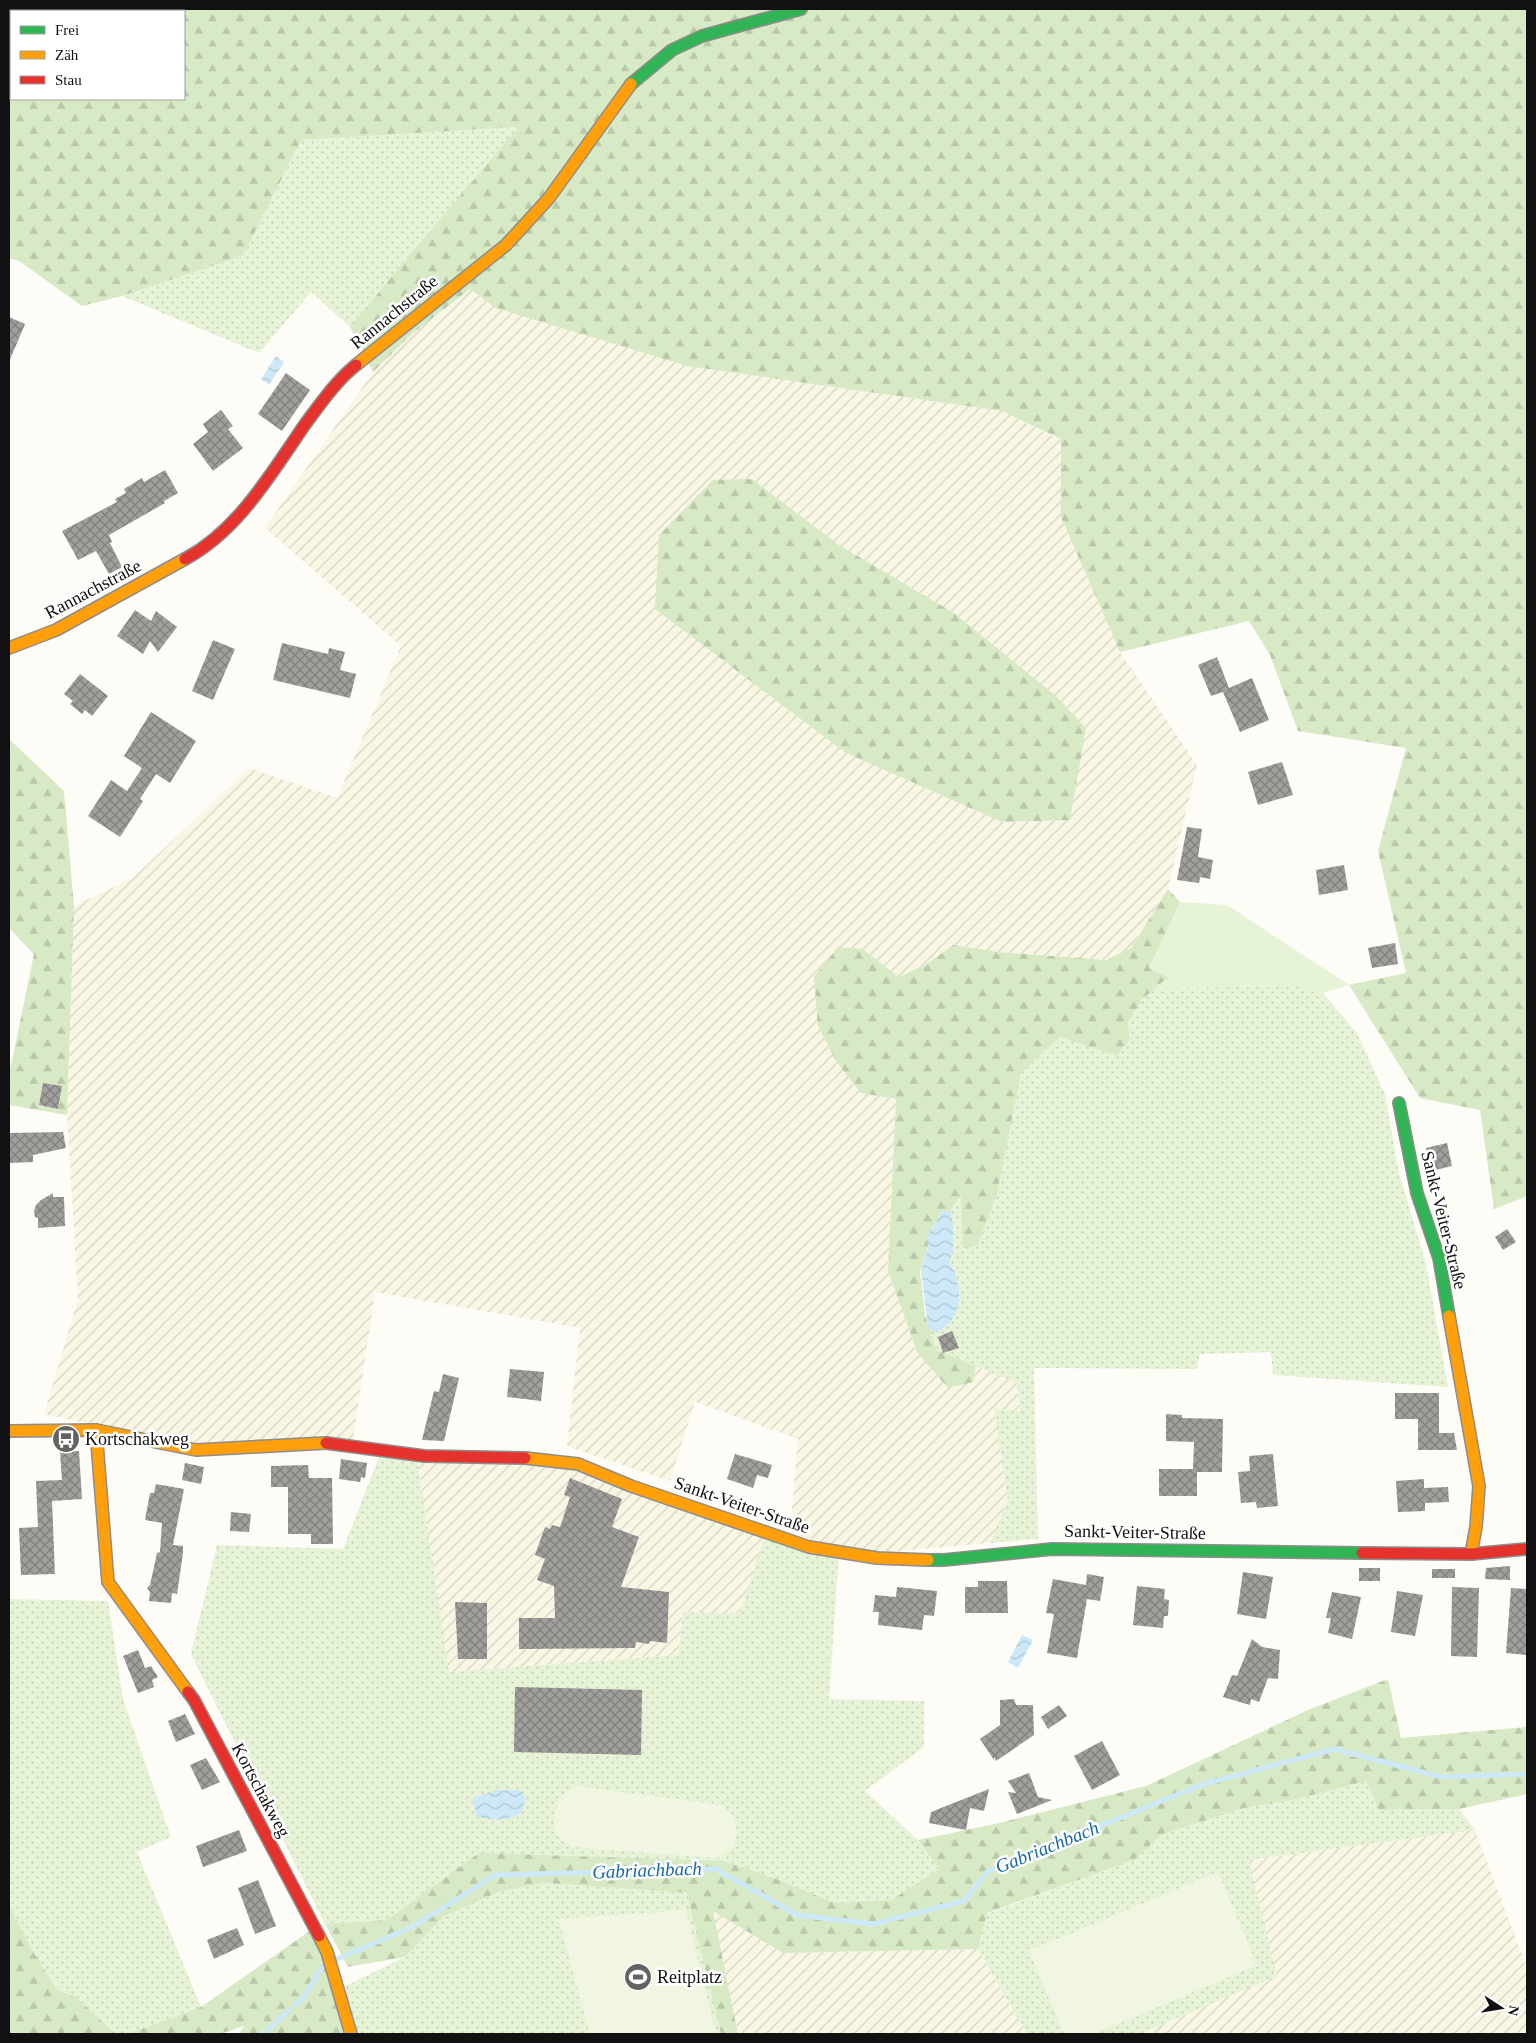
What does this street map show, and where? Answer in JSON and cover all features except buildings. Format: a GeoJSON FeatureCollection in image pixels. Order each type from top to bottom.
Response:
{"type":"FeatureCollection","features":[{"type":"Feature","properties":{"kind":"street","name":"Rannachstraße"},"geometry":{"type":"LineString","coordinates":[[9,648],[56,630],[204,549],[233,522],[253,498],[323,400],[349,370],[506,244],[549,198],[627,87],[672,50],[702,36],[801,9]]}},
{"type":"Feature","properties":{"kind":"street","name":"Sankt-Veiter-Straße"},"geometry":{"type":"LineString","coordinates":[[1399,1103],[1416,1193],[1439,1258],[1480,1486],[1471,1554]]}},
{"type":"Feature","properties":{"kind":"street","name":"Sankt-Veiter-Straße"},"geometry":{"type":"LineString","coordinates":[[9,1431],[96,1430],[196,1450],[332,1443],[424,1456],[538,1458],[578,1464],[631,1486],[809,1547],[877,1558],[944,1560],[1052,1548],[1471,1554],[1527,1549]]}},
{"type":"Feature","properties":{"kind":"street","name":"Kortschakweg"},"geometry":{"type":"LineString","coordinates":[[96,1430],[108,1582],[194,1700],[327,1952],[351,2034]]}},
{"type":"Feature","properties":{"kind":"shaded area"},"geometry":{"type":"Polygon","coordinates":[[[470,289],[687,366],[1002,411],[1061,440],[1061,517],[1120,652],[1197,765],[1168,889],[1131,948],[1106,960],[998,952],[953,945],[927,964],[899,977],[863,949],[861,1093],[896,1099],[888,1271],[917,1352],[973,1382],[976,1366],[1017,1383],[1021,1411],[994,1409],[1008,1501],[990,1543],[899,1551],[839,1552],[780,1526],[791,1519],[798,1439],[695,1402],[670,1481],[567,1446],[580,1328],[375,1292],[353,1439],[234,1456],[44,1414],[78,1299],[67,1115],[74,906],[133,878],[249,768],[337,798],[401,646],[265,528],[373,372],[412,334],[470,289]],[[752,479],[846,753],[1002,822],[1070,820],[954,613],[839,545],[752,479]]]}},
{"type":"Feature","properties":{"kind":"shaded area"},"geometry":{"type":"Polygon","coordinates":[[[538,1458],[766,1532],[740,1613],[683,1612],[678,1655],[448,1672],[418,1463],[538,1458]]]}},
{"type":"Feature","properties":{"kind":"shaded area"},"geometry":{"type":"Polygon","coordinates":[[[1475,1830],[1527,1968],[1527,2034],[1140,2034],[1276,1976],[1249,1860],[1475,1830]]]}},
{"type":"Feature","properties":{"kind":"shaded area"},"geometry":{"type":"Polygon","coordinates":[[[712,1910],[783,1953],[978,1949],[1027,2034],[738,2034],[712,1910]]]}},
{"type":"Feature","properties":{"kind":"green space"},"geometry":{"type":"Polygon","coordinates":[[[9,9],[1527,9],[1527,1196],[1494,1209],[1480,1110],[1420,1098],[1349,985],[1406,973],[1378,851],[1406,748],[1298,731],[1270,655],[1249,621],[1120,652],[1061,517],[1061,439],[1002,411],[687,366],[496,308],[470,289],[412,334],[373,372],[350,327],[519,127],[301,140],[243,256],[122,296],[82,306],[19,261],[9,258],[9,9]]]}},
{"type":"Feature","properties":{"kind":"green space"},"geometry":{"type":"Polygon","coordinates":[[[520,127],[416,247],[350,327],[311,292],[259,353],[122,296],[243,256],[301,140],[520,127]]]}},
{"type":"Feature","properties":{"kind":"green space"},"geometry":{"type":"Polygon","coordinates":[[[752,479],[839,545],[954,613],[1056,696],[1086,728],[1070,820],[1002,822],[846,753],[655,609],[659,535],[713,480],[752,479]]]}},
{"type":"Feature","properties":{"kind":"green space"},"geometry":{"type":"Polygon","coordinates":[[[9,739],[64,791],[74,906],[67,1115],[9,1105],[9,1066],[11,1066],[34,954],[9,928],[9,739]],[[43,1083],[39,1105],[58,1109],[62,1087],[43,1083]]]}},
{"type":"Feature","properties":{"kind":"green space"},"geometry":{"type":"Polygon","coordinates":[[[1168,889],[1180,902],[1149,968],[1170,977],[1142,999],[1128,1023],[1130,1039],[1117,1056],[1060,1037],[1021,1073],[997,1194],[977,1246],[963,1248],[961,1196],[950,1211],[940,1212],[932,1228],[920,1271],[925,1315],[936,1350],[976,1366],[973,1382],[948,1388],[917,1352],[888,1271],[896,1099],[861,1093],[836,1061],[818,1026],[814,977],[838,947],[863,949],[899,977],[927,964],[953,945],[998,952],[1106,960],[1131,948],[1168,889]]]}},
{"type":"Feature","properties":{"kind":"green space"},"geometry":{"type":"Polygon","coordinates":[[[1180,902],[1227,905],[1349,985],[1323,993],[1299,986],[1154,988],[1170,977],[1149,968],[1180,902]]]}},
{"type":"Feature","properties":{"kind":"green space"},"geometry":{"type":"Polygon","coordinates":[[[1300,986],[1323,993],[1357,1033],[1385,1094],[1399,1173],[1426,1264],[1448,1387],[1273,1375],[1271,1352],[1200,1354],[1197,1369],[1034,1368],[1038,1539],[990,1543],[1008,1501],[994,1409],[1020,1411],[1017,1383],[935,1350],[928,1328],[936,1333],[951,1321],[958,1307],[958,1282],[950,1261],[954,1235],[950,1211],[962,1195],[963,1247],[977,1246],[997,1194],[1021,1073],[1060,1037],[1117,1056],[1130,1039],[1128,1023],[1142,999],[1154,988],[1300,986]]]}},
{"type":"Feature","properties":{"kind":"green space"},"geometry":{"type":"Polygon","coordinates":[[[379,1457],[418,1463],[449,1672],[678,1655],[683,1612],[740,1613],[766,1532],[839,1552],[829,1699],[924,1701],[924,1747],[865,1791],[918,1840],[939,1869],[891,1900],[834,1904],[780,1880],[724,1861],[430,1891],[387,1920],[325,1924],[191,1654],[217,1545],[343,1549],[379,1457]],[[473,1797],[476,1816],[487,1819],[511,1818],[522,1811],[526,1800],[473,1797]]]}},
{"type":"Feature","properties":{"kind":"green space"},"geometry":{"type":"Polygon","coordinates":[[[9,1599],[108,1601],[123,1699],[171,1837],[137,1852],[201,2007],[127,2034],[116,2034],[76,1997],[59,1990],[31,1950],[9,1906],[9,1599]]]}},
{"type":"Feature","properties":{"kind":"green space"},"geometry":{"type":"Polygon","coordinates":[[[1388,1679],[1401,1738],[1527,1727],[1527,1794],[1459,1809],[1379,1810],[1366,1781],[1293,1800],[1244,1808],[1161,1835],[1134,1860],[987,1913],[978,1949],[783,1953],[713,1911],[738,2034],[721,2034],[687,1893],[545,1883],[498,1892],[443,1917],[405,1957],[348,1967],[325,1924],[387,1920],[479,1853],[724,1861],[780,1880],[834,1903],[891,1900],[939,1869],[918,1840],[995,1824],[1146,1786],[1308,1710],[1388,1679]]]}},
{"type":"Feature","properties":{"kind":"green space"},"geometry":{"type":"Polygon","coordinates":[[[1366,1781],[1379,1810],[1459,1809],[1475,1830],[1249,1860],[1277,1976],[1140,2034],[1027,2034],[978,1949],[987,1914],[1134,1860],[1161,1835],[1244,1808],[1293,1800],[1366,1781]]]}},
{"type":"Feature","properties":{"kind":"green space"},"geometry":{"type":"Polygon","coordinates":[[[578,1786],[721,1805],[734,1819],[736,1834],[734,1847],[717,1858],[571,1847],[554,1832],[554,1817],[559,1797],[578,1786]]]}},
{"type":"Feature","properties":{"kind":"green space"},"geometry":{"type":"Polygon","coordinates":[[[1218,1872],[1257,1965],[1094,2034],[1064,2034],[1029,1951],[1218,1872]]]}},
{"type":"Feature","properties":{"kind":"green space"},"geometry":{"type":"Polygon","coordinates":[[[545,1883],[688,1893],[721,2034],[355,2034],[337,1990],[405,1957],[443,1917],[498,1892],[545,1883]]]}},
{"type":"Feature","properties":{"kind":"green space"},"geometry":{"type":"Polygon","coordinates":[[[9,1906],[32,1950],[58,1990],[76,1997],[116,2034],[9,2034],[9,1906]]]}},
{"type":"Feature","properties":{"kind":"green space","name":"Reitplatz"},"geometry":{"type":"Polygon","coordinates":[[[686,1910],[716,2034],[590,2034],[559,1919],[686,1910]]]}},
{"type":"Feature","properties":{"kind":"green space"},"geometry":{"type":"Polygon","coordinates":[[[311,1930],[355,2034],[239,2034],[244,2026],[220,2034],[127,2034],[201,2007],[311,1930]]]}},
{"type":"Feature","properties":{"kind":"water"},"geometry":{"type":"Polygon","coordinates":[[[276,356],[284,362],[269,385],[261,379],[276,356]]]}},
{"type":"Feature","properties":{"kind":"water"},"geometry":{"type":"Polygon","coordinates":[[[940,1211],[950,1211],[954,1240],[950,1262],[958,1282],[959,1299],[958,1307],[951,1321],[936,1333],[928,1328],[921,1270],[928,1247],[927,1237],[938,1219],[940,1211]]]}},
{"type":"Feature","properties":{"kind":"water"},"geometry":{"type":"Polygon","coordinates":[[[1022,1635],[1033,1640],[1018,1668],[1008,1662],[1022,1635]]]}},
{"type":"Feature","properties":{"kind":"water"},"geometry":{"type":"Polygon","coordinates":[[[496,1790],[520,1790],[526,1800],[521,1812],[506,1819],[487,1819],[476,1816],[473,1798],[496,1790]]]}},
{"type":"Feature","properties":{"kind":"waterway","name":"Gabriachbach"},"geometry":{"type":"LineString","coordinates":[[337,1959],[412,1927],[495,1875],[716,1869],[797,1915],[873,1924],[964,1901],[988,1871],[1204,1784],[1334,1749],[1441,1777],[1527,1774]]}},
{"type":"Feature","properties":{"kind":"waterway","name":"Gabriachbach"},"geometry":{"type":"LineString","coordinates":[[295,2005],[303,1998],[322,1968]]}},
{"type":"Feature","properties":{"kind":"waterway","name":"Gabriachbach"},"geometry":{"type":"LineString","coordinates":[[263,2034],[289,2010]]}},
{"type":"Feature","properties":{"kind":"traffic: fast"},"geometry":{"type":"LineString","coordinates":[[631,84],[672,50],[702,36],[801,9]]}},
{"type":"Feature","properties":{"kind":"traffic: fast"},"geometry":{"type":"LineString","coordinates":[[1399,1103],[1417,1193],[1439,1258],[1449,1316]]}},
{"type":"Feature","properties":{"kind":"traffic: fast"},"geometry":{"type":"LineString","coordinates":[[928,1560],[1052,1549],[1362,1553]]}},
{"type":"Feature","properties":{"kind":"traffic: slow"},"geometry":{"type":"LineString","coordinates":[[356,365],[506,245],[549,198],[631,84]]}},
{"type":"Feature","properties":{"kind":"traffic: slow"},"geometry":{"type":"LineString","coordinates":[[9,648],[56,630],[185,559]]}},
{"type":"Feature","properties":{"kind":"traffic: slow"},"geometry":{"type":"LineString","coordinates":[[1449,1316],[1479,1486],[1476,1527],[1471,1554]]}},
{"type":"Feature","properties":{"kind":"traffic: slow"},"geometry":{"type":"LineString","coordinates":[[96,1430],[108,1582],[188,1692]]}},
{"type":"Feature","properties":{"kind":"traffic: slow"},"geometry":{"type":"LineString","coordinates":[[9,1431],[96,1430],[196,1450],[326,1443]]}},
{"type":"Feature","properties":{"kind":"traffic: slow"},"geometry":{"type":"LineString","coordinates":[[525,1458],[578,1464],[631,1486],[809,1547],[877,1558],[928,1560]]}},
{"type":"Feature","properties":{"kind":"traffic: slow"},"geometry":{"type":"LineString","coordinates":[[319,1936],[327,1952],[351,2034]]}},
{"type":"Feature","properties":{"kind":"traffic: jam"},"geometry":{"type":"LineString","coordinates":[[185,559],[204,547],[238,516],[267,480],[323,400],[356,365]]}},
{"type":"Feature","properties":{"kind":"traffic: jam"},"geometry":{"type":"LineString","coordinates":[[326,1443],[424,1456],[525,1458]]}},
{"type":"Feature","properties":{"kind":"traffic: jam"},"geometry":{"type":"LineString","coordinates":[[1362,1553],[1471,1554],[1527,1549]]}},
{"type":"Feature","properties":{"kind":"traffic: jam"},"geometry":{"type":"LineString","coordinates":[[188,1692],[194,1700],[319,1936]]}},
{"type":"Feature","properties":{"kind":"place","name":"Kortschakweg"},"geometry":{"type":"Point","coordinates":[66,1439]}},
{"type":"Feature","properties":{"kind":"place","name":"Reitplatz"},"geometry":{"type":"Point","coordinates":[638,1977]}}]}
